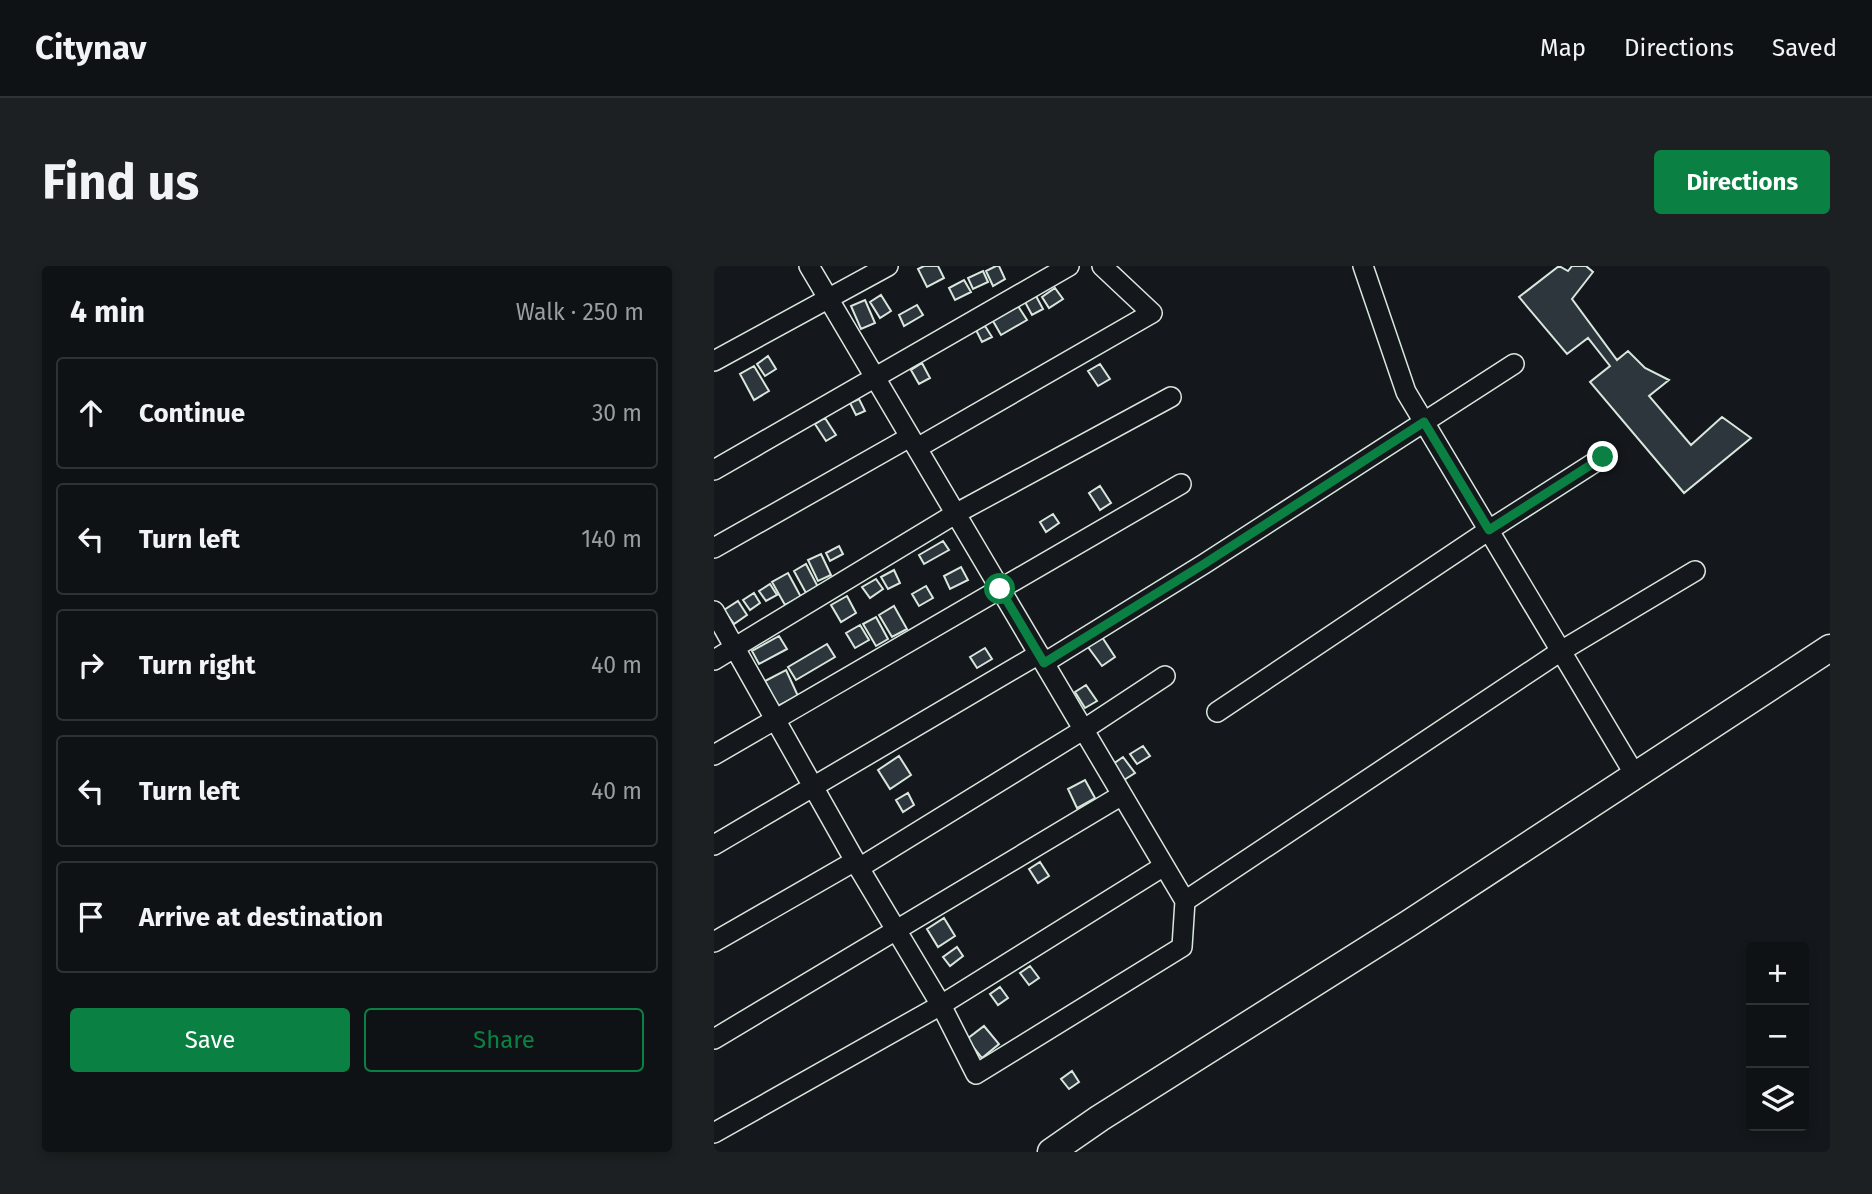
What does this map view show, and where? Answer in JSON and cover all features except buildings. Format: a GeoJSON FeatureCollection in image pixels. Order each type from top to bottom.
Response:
{"type":"FeatureCollection","features":[{"type":"Feature","properties":{"kind":"main road"},"geometry":{"type":"LineString","coordinates":[[1051,1152],[1100,1118],[1408,924],[1830,648]]}},
{"type":"Feature","properties":{"kind":"street"},"geometry":{"type":"LineString","coordinates":[[714,611],[857,864],[941,1005],[976,1074],[1182,947],[1185,901],[809,266]]}},
{"type":"Feature","properties":{"kind":"street"},"geometry":{"type":"LineString","coordinates":[[714,361],[888,266]]}},
{"type":"Feature","properties":{"kind":"street"},"geometry":{"type":"LineString","coordinates":[[714,470],[1069,266]]}},
{"type":"Feature","properties":{"kind":"street"},"geometry":{"type":"LineString","coordinates":[[714,548],[1152,313],[1102,266]]}},
{"type":"Feature","properties":{"kind":"street"},"geometry":{"type":"LineString","coordinates":[[1363,266],[1406,392],[1635,775]]}},
{"type":"Feature","properties":{"kind":"street"},"geometry":{"type":"LineString","coordinates":[[714,845],[1204,564],[1514,364]]}},
{"type":"Feature","properties":{"kind":"street"},"geometry":{"type":"LineString","coordinates":[[714,660],[955,514],[1171,397]]}},
{"type":"Feature","properties":{"kind":"street"},"geometry":{"type":"LineString","coordinates":[[1217,712],[1603,457]]}},
{"type":"Feature","properties":{"kind":"street"},"geometry":{"type":"LineString","coordinates":[[714,755],[1181,484]]}},
{"type":"Feature","properties":{"kind":"street"},"geometry":{"type":"LineString","coordinates":[[1185,901],[1561,651],[1695,571]]}},
{"type":"Feature","properties":{"kind":"street"},"geometry":{"type":"LineString","coordinates":[[714,942],[857,864],[1083,730],[1164,676]]}},
{"type":"Feature","properties":{"kind":"street"},"geometry":{"type":"LineString","coordinates":[[714,1039],[1122,795]]}},
{"type":"Feature","properties":{"kind":"street"},"geometry":{"type":"LineString","coordinates":[[714,1133],[941,1005],[1164,866]]}},
{"type":"Feature","properties":{"kind":"route"},"geometry":{"type":"LineString","coordinates":[[1000,589],[1044,663],[1424,422],[1489,530],[1603,457]]}}]}
